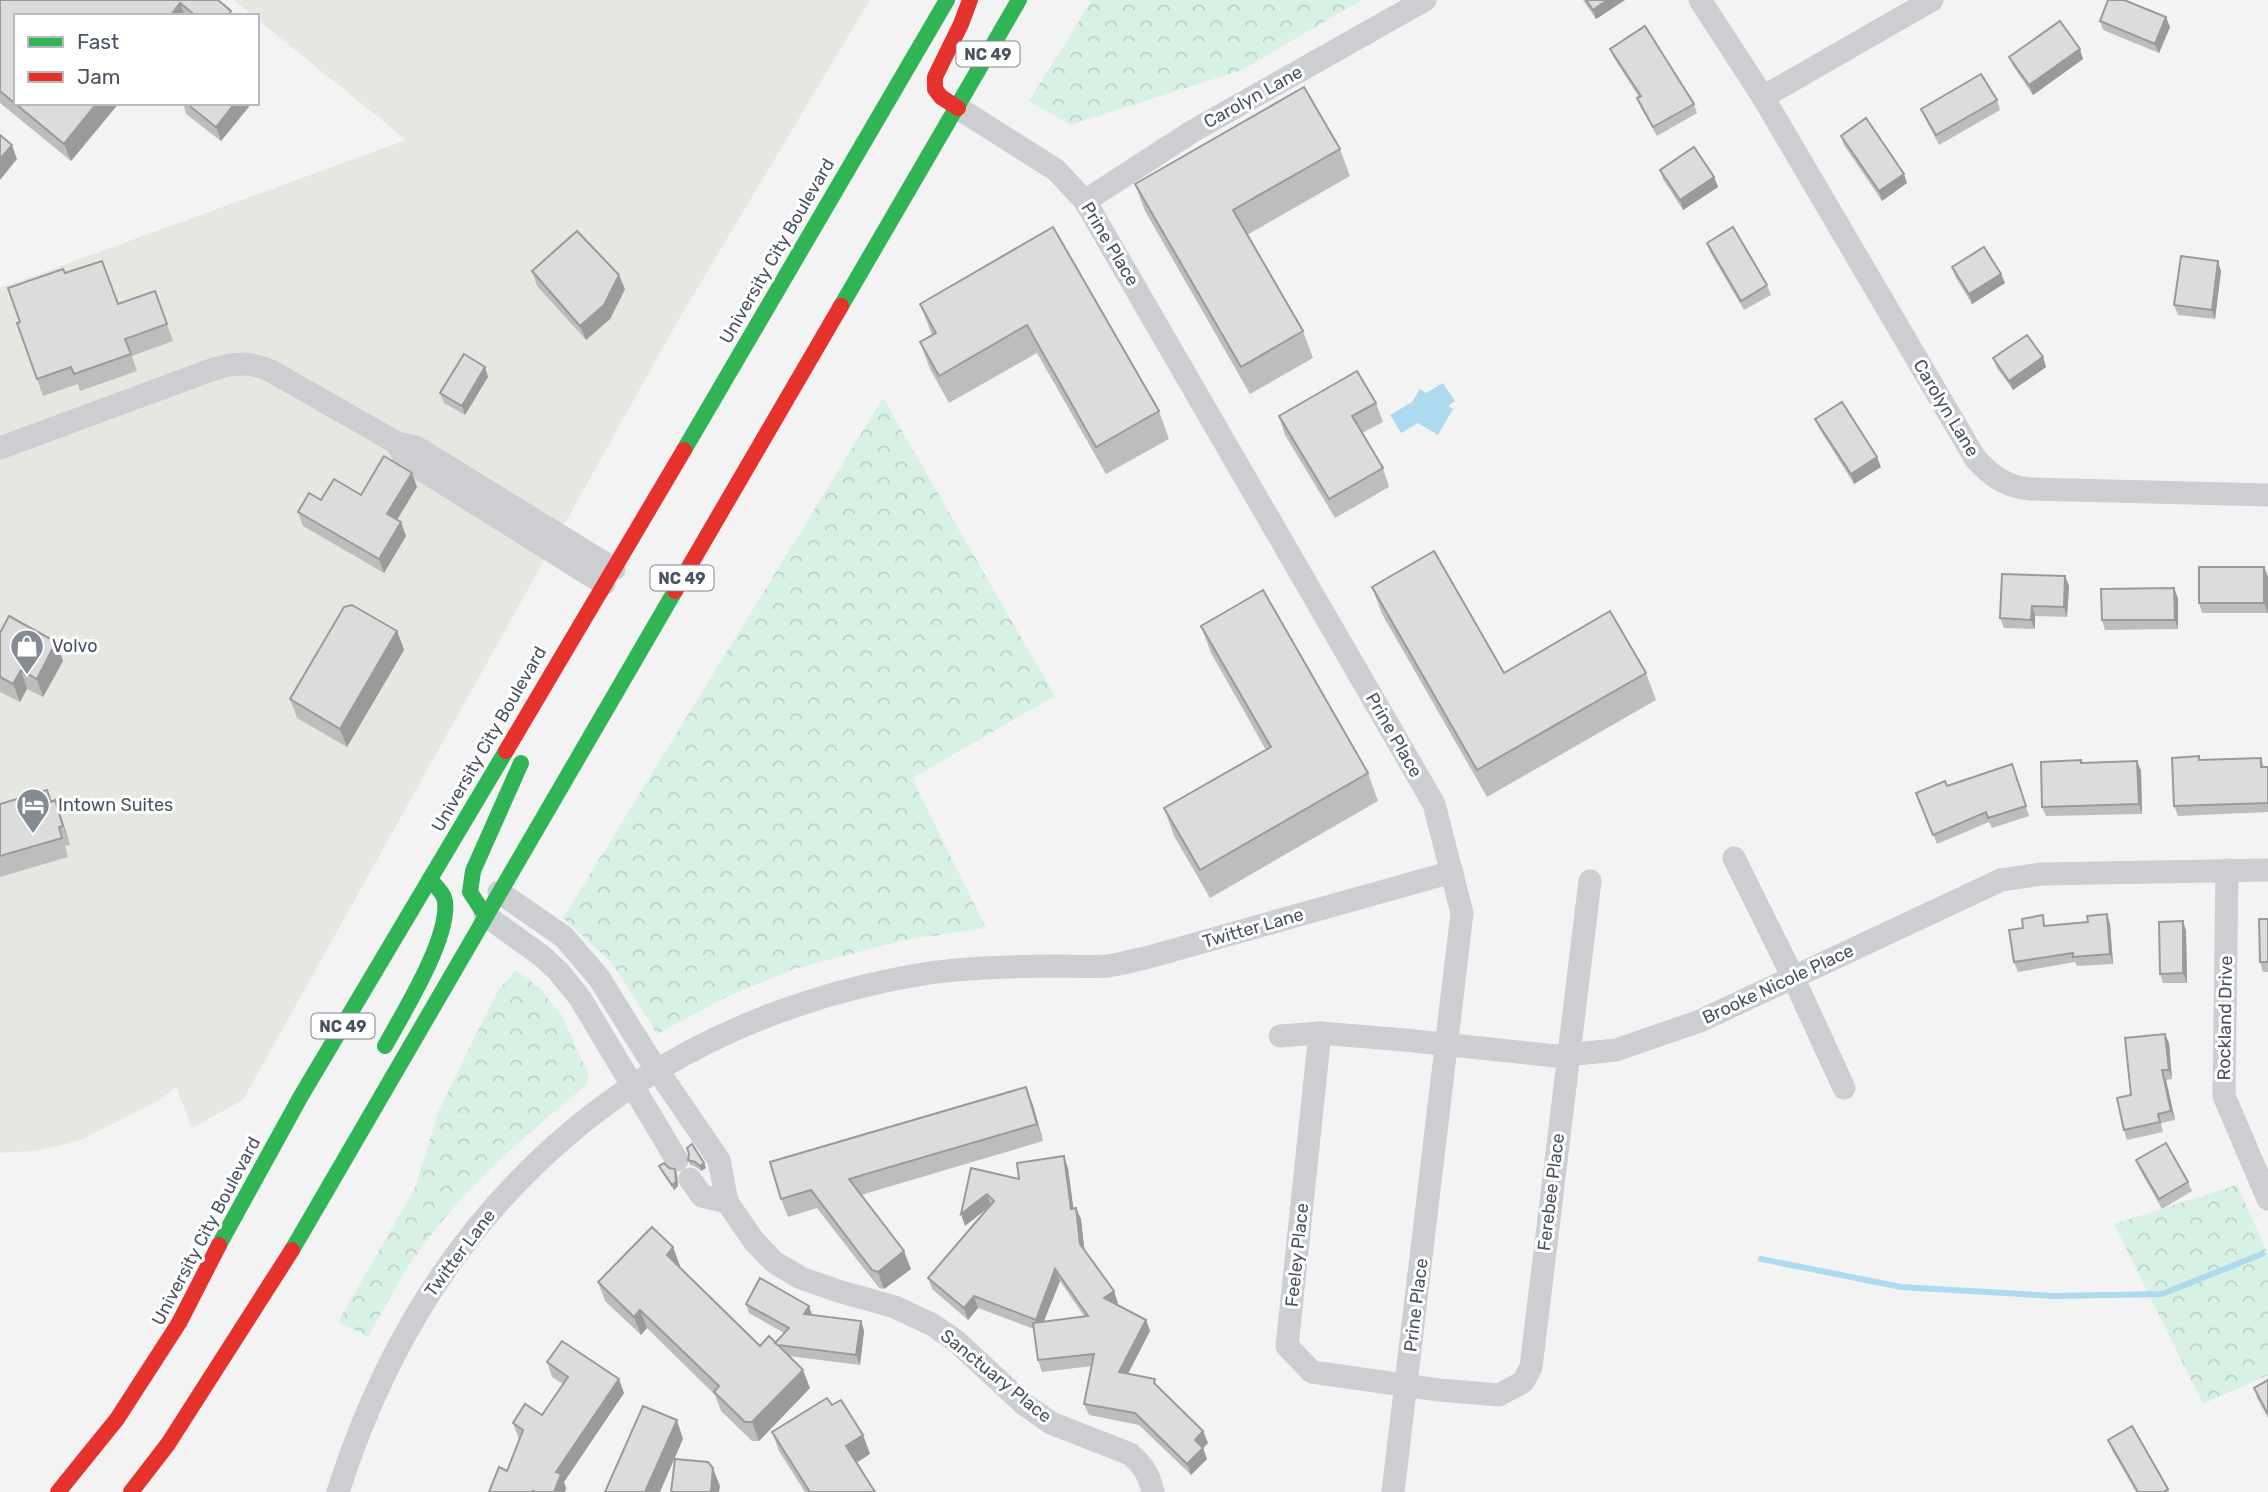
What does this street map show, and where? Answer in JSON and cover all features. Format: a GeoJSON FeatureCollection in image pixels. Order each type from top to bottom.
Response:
{"type":"FeatureCollection","features":[{"type":"Feature","properties":{"kind":"main road","name":"University City Boulevard"},"geometry":{"type":"LineString","coordinates":[[58,1492],[96,1447],[179,1323],[301,1096],[947,0]]}},
{"type":"Feature","properties":{"kind":"main road"},"geometry":{"type":"LineString","coordinates":[[958,108],[941,97],[935,89],[935,77],[970,0]]}},
{"type":"Feature","properties":{"kind":"main road","name":"NC 49"},"geometry":{"type":"LineString","coordinates":[[131,1492],[168,1444],[248,1321],[356,1140],[958,108],[1018,0]]}},
{"type":"Feature","properties":{"kind":"main road"},"geometry":{"type":"LineString","coordinates":[[485,915],[470,892],[473,871],[531,741],[564,649]]}},
{"type":"Feature","properties":{"kind":"main road"},"geometry":{"type":"LineString","coordinates":[[380,1055],[432,952],[445,915],[445,898],[430,879]]}},
{"type":"Feature","properties":{"kind":"main road"},"geometry":{"type":"LineString","coordinates":[[356,1140],[366,1090]]}},
{"type":"Feature","properties":{"kind":"main road"},"geometry":{"type":"LineString","coordinates":[[39,1492],[96,1447]]}},
{"type":"Feature","properties":{"kind":"street","name":"Carolyn Lane"},"geometry":{"type":"LineString","coordinates":[[1085,201],[1193,131],[1425,0]]}},
{"type":"Feature","properties":{"kind":"street","name":"Carolyn Lane"},"geometry":{"type":"LineString","coordinates":[[1700,0],[1763,97],[1975,458],[1988,472],[2006,484],[2029,489],[2268,495]]}},
{"type":"Feature","properties":{"kind":"street"},"geometry":{"type":"LineString","coordinates":[[1763,97],[1932,0]]}},
{"type":"Feature","properties":{"kind":"street","name":"Prine Place"},"geometry":{"type":"LineString","coordinates":[[958,108],[1056,170],[1085,201],[1434,804],[1462,913],[1393,1492]]}},
{"type":"Feature","properties":{"kind":"street"},"geometry":{"type":"LineString","coordinates":[[0,448],[211,370],[240,364],[260,365],[397,443],[416,447],[609,576]]}},
{"type":"Feature","properties":{"kind":"street"},"geometry":{"type":"LineString","coordinates":[[1734,858],[1844,1088]]}},
{"type":"Feature","properties":{"kind":"street","name":"Rockland Drive"},"geometry":{"type":"LineString","coordinates":[[2227,870],[2224,1096],[2268,1199]]}},
{"type":"Feature","properties":{"kind":"street","name":"Brooke Nicole Place"},"geometry":{"type":"LineString","coordinates":[[1280,1036],[1320,1034],[1556,1056],[1616,1050],[1688,1025],[2001,880],[2042,874],[2268,870]]}},
{"type":"Feature","properties":{"kind":"street","name":"Twitter Lane"},"geometry":{"type":"LineString","coordinates":[[338,1492],[362,1422],[396,1352],[427,1295],[450,1263],[526,1171],[599,1108],[657,1070],[721,1035],[819,997],[925,974],[978,969],[1108,965],[1149,957],[1452,873]]}},
{"type":"Feature","properties":{"kind":"street","name":"Ferebee Place"},"geometry":{"type":"LineString","coordinates":[[1406,1385],[1499,1395],[1523,1382],[1531,1367],[1590,881]]}},
{"type":"Feature","properties":{"kind":"street","name":"Sanctuary Place"},"geometry":{"type":"LineString","coordinates":[[499,892],[564,937],[599,978],[657,1070],[719,1160],[727,1202],[754,1241],[774,1262],[801,1278],[895,1307],[933,1325],[956,1341],[1024,1404],[1051,1423],[1130,1454],[1149,1475],[1153,1492]]}},
{"type":"Feature","properties":{"kind":"street"},"geometry":{"type":"LineString","coordinates":[[485,915],[542,956],[559,972],[580,998],[683,1170],[702,1196],[727,1202]]}},
{"type":"Feature","properties":{"kind":"street","name":"Feeley Place"},"geometry":{"type":"LineString","coordinates":[[1320,1034],[1287,1346],[1312,1372],[1406,1385]]}},
{"type":"Feature","properties":{"kind":"shaded area"},"geometry":{"type":"Polygon","coordinates":[[[234,0],[870,0],[679,319],[243,1100],[192,1128],[176,1087],[160,1100],[79,1141],[36,1151],[0,1153],[0,288],[406,140],[259,21],[259,14],[251,14],[234,0]]]}},
{"type":"Feature","properties":{"kind":"green space"},"geometry":{"type":"Polygon","coordinates":[[[1092,0],[1361,0],[1242,70],[1070,125],[1029,101],[1092,0]]]}},
{"type":"Feature","properties":{"kind":"green space"},"geometry":{"type":"Polygon","coordinates":[[[883,398],[1055,696],[912,778],[986,928],[904,940],[794,969],[724,998],[657,1034],[612,963],[563,918],[883,398]]]}},
{"type":"Feature","properties":{"kind":"green space"},"geometry":{"type":"Polygon","coordinates":[[[516,970],[539,988],[561,1014],[589,1076],[584,1087],[489,1170],[446,1216],[408,1267],[368,1337],[338,1322],[415,1188],[439,1110],[497,992],[516,970]]]}},
{"type":"Feature","properties":{"kind":"green space"},"geometry":{"type":"Polygon","coordinates":[[[2237,1185],[2268,1254],[2268,1375],[2203,1404],[2114,1224],[2237,1185]]]}},
{"type":"Feature","properties":{"kind":"water"},"geometry":{"type":"Polygon","coordinates":[[[1443,383],[1455,401],[1448,406],[1453,409],[1438,435],[1418,423],[1401,433],[1390,415],[1412,402],[1420,389],[1426,393],[1443,383]]]}},
{"type":"Feature","properties":{"kind":"building"},"geometry":{"type":"Polygon","coordinates":[[[0,0],[218,0],[231,11],[229,14],[194,14],[180,3],[172,14],[14,14],[14,103],[0,91],[0,0]]]}},
{"type":"Feature","properties":{"kind":"building"},"geometry":{"type":"Polygon","coordinates":[[[1586,0],[1607,0],[1593,10],[1586,0]]]}},
{"type":"Feature","properties":{"kind":"building"},"geometry":{"type":"Polygon","coordinates":[[[2108,0],[2124,0],[2166,17],[2155,44],[2100,21],[2108,0]]]}},
{"type":"Feature","properties":{"kind":"building"},"geometry":{"type":"Polygon","coordinates":[[[2060,21],[2080,49],[2029,85],[2009,57],[2060,21]]]}},
{"type":"Feature","properties":{"kind":"building"},"geometry":{"type":"Polygon","coordinates":[[[1645,26],[1694,104],[1653,127],[1637,98],[1641,96],[1610,49],[1645,26]]]}},
{"type":"Feature","properties":{"kind":"building"},"geometry":{"type":"Polygon","coordinates":[[[1981,74],[1997,100],[1936,135],[1921,109],[1981,74]]]}},
{"type":"Feature","properties":{"kind":"building"},"geometry":{"type":"Polygon","coordinates":[[[1304,87],[1340,149],[1233,210],[1303,331],[1241,367],[1135,184],[1304,87]]]}},
{"type":"Feature","properties":{"kind":"building"},"geometry":{"type":"Polygon","coordinates":[[[17,105],[95,105],[64,144],[17,105]]]}},
{"type":"Feature","properties":{"kind":"building"},"geometry":{"type":"Polygon","coordinates":[[[188,105],[233,105],[216,127],[188,105]]]}},
{"type":"Feature","properties":{"kind":"building"},"geometry":{"type":"Polygon","coordinates":[[[1866,118],[1904,174],[1879,191],[1841,136],[1866,118]]]}},
{"type":"Feature","properties":{"kind":"building"},"geometry":{"type":"Polygon","coordinates":[[[0,135],[12,145],[0,159],[0,135]]]}},
{"type":"Feature","properties":{"kind":"building"},"geometry":{"type":"Polygon","coordinates":[[[1694,147],[1714,177],[1680,200],[1660,170],[1694,147]]]}},
{"type":"Feature","properties":{"kind":"building"},"geometry":{"type":"Polygon","coordinates":[[[1053,227],[1159,411],[1096,447],[1027,325],[939,376],[920,342],[936,333],[920,304],[1053,227]]]}},
{"type":"Feature","properties":{"kind":"building"},"geometry":{"type":"Polygon","coordinates":[[[1733,227],[1767,285],[1741,301],[1707,243],[1733,227]]]}},
{"type":"Feature","properties":{"kind":"building"},"geometry":{"type":"Polygon","coordinates":[[[577,231],[619,275],[604,305],[580,326],[532,271],[577,231]]]}},
{"type":"Feature","properties":{"kind":"building"},"geometry":{"type":"Polygon","coordinates":[[[1984,247],[2001,274],[1969,294],[1952,267],[1984,247]]]}},
{"type":"Feature","properties":{"kind":"building"},"geometry":{"type":"Polygon","coordinates":[[[2181,256],[2218,261],[2212,310],[2174,305],[2181,256]]]}},
{"type":"Feature","properties":{"kind":"building"},"geometry":{"type":"Polygon","coordinates":[[[102,261],[118,304],[155,291],[167,324],[125,339],[131,354],[74,374],[71,367],[37,379],[8,288],[63,269],[65,273],[102,261]]]}},
{"type":"Feature","properties":{"kind":"building"},"geometry":{"type":"Polygon","coordinates":[[[2027,335],[2043,357],[2009,381],[1993,358],[2027,335]]]}},
{"type":"Feature","properties":{"kind":"building"},"geometry":{"type":"Polygon","coordinates":[[[464,354],[485,367],[462,406],[440,393],[464,354]]]}},
{"type":"Feature","properties":{"kind":"building"},"geometry":{"type":"Polygon","coordinates":[[[1357,371],[1376,403],[1352,416],[1383,468],[1329,499],[1279,416],[1357,371]]]}},
{"type":"Feature","properties":{"kind":"building"},"geometry":{"type":"Polygon","coordinates":[[[1842,402],[1877,457],[1851,474],[1815,419],[1842,402]]]}},
{"type":"Feature","properties":{"kind":"building"},"geometry":{"type":"Polygon","coordinates":[[[384,456],[412,473],[387,514],[401,522],[379,559],[298,512],[309,493],[321,500],[334,479],[361,495],[384,456]]]}},
{"type":"Feature","properties":{"kind":"building"},"geometry":{"type":"Polygon","coordinates":[[[1434,551],[1504,673],[1610,611],[1646,673],[1477,770],[1372,587],[1434,551]]]}},
{"type":"Feature","properties":{"kind":"building"},"geometry":{"type":"Polygon","coordinates":[[[2199,567],[2264,567],[2264,603],[2199,603],[2199,567]]]}},
{"type":"Feature","properties":{"kind":"building"},"geometry":{"type":"Polygon","coordinates":[[[2002,574],[2065,576],[2064,607],[2032,606],[2031,620],[2000,618],[2002,574]]]}},
{"type":"Feature","properties":{"kind":"building"},"geometry":{"type":"Polygon","coordinates":[[[2174,588],[2175,620],[2102,620],[2101,589],[2174,588]]]}},
{"type":"Feature","properties":{"kind":"building"},"geometry":{"type":"Polygon","coordinates":[[[1263,590],[1368,773],[1200,870],[1164,808],[1271,747],[1201,626],[1263,590]]]}},
{"type":"Feature","properties":{"kind":"building"},"geometry":{"type":"Polygon","coordinates":[[[352,605],[397,631],[340,729],[290,699],[344,607],[352,605]]]}},
{"type":"Feature","properties":{"kind":"building"},"geometry":{"type":"Polygon","coordinates":[[[9,616],[56,642],[37,679],[21,670],[13,684],[0,677],[0,633],[9,616]]]}},
{"type":"Feature","properties":{"kind":"building"},"geometry":{"type":"Polygon","coordinates":[[[2199,756],[2199,760],[2261,758],[2261,767],[2268,767],[2268,803],[2174,806],[2172,758],[2199,756]]]}},
{"type":"Feature","properties":{"kind":"building"},"geometry":{"type":"Polygon","coordinates":[[[2081,760],[2081,763],[2137,761],[2139,804],[2042,807],[2041,762],[2081,760]]]}},
{"type":"Feature","properties":{"kind":"building"},"geometry":{"type":"Polygon","coordinates":[[[2012,764],[2026,806],[1988,818],[1986,812],[1933,835],[1916,793],[1945,781],[1947,786],[2012,764]]]}},
{"type":"Feature","properties":{"kind":"building"},"geometry":{"type":"Polygon","coordinates":[[[47,790],[51,802],[55,800],[63,826],[59,827],[62,838],[0,856],[0,804],[47,790]]]}},
{"type":"Feature","properties":{"kind":"building"},"geometry":{"type":"Polygon","coordinates":[[[2107,914],[2110,954],[2073,957],[2073,953],[2014,962],[2009,930],[2023,928],[2022,919],[2043,915],[2044,926],[2088,922],[2087,916],[2107,914]]]}},
{"type":"Feature","properties":{"kind":"building"},"geometry":{"type":"Polygon","coordinates":[[[2259,919],[2268,919],[2268,962],[2260,962],[2259,919]]]}},
{"type":"Feature","properties":{"kind":"building"},"geometry":{"type":"Polygon","coordinates":[[[2183,921],[2183,973],[2160,974],[2159,922],[2183,921]]]}},
{"type":"Feature","properties":{"kind":"building"},"geometry":{"type":"Polygon","coordinates":[[[2165,1034],[2169,1070],[2162,1070],[2171,1111],[2158,1114],[2160,1122],[2124,1130],[2117,1098],[2131,1095],[2125,1038],[2165,1034]]]}},
{"type":"Feature","properties":{"kind":"building"},"geometry":{"type":"Polygon","coordinates":[[[1026,1087],[1037,1124],[849,1179],[904,1251],[878,1272],[872,1270],[811,1190],[781,1199],[770,1162],[1026,1087]]]}},
{"type":"Feature","properties":{"kind":"building"},"geometry":{"type":"Polygon","coordinates":[[[2166,1143],[2188,1182],[2159,1199],[2136,1160],[2166,1143]]]}},
{"type":"Feature","properties":{"kind":"building"},"geometry":{"type":"Polygon","coordinates":[[[692,1144],[704,1163],[700,1166],[688,1160],[687,1148],[692,1144]]]}},
{"type":"Feature","properties":{"kind":"building"},"geometry":{"type":"Polygon","coordinates":[[[1064,1156],[1071,1209],[1076,1208],[1080,1244],[1114,1291],[1104,1298],[1146,1320],[1119,1372],[1155,1379],[1154,1383],[1203,1431],[1195,1440],[1203,1448],[1187,1464],[1135,1413],[1084,1404],[1094,1354],[1038,1360],[1033,1323],[1088,1316],[1055,1269],[1036,1320],[974,1296],[964,1308],[928,1278],[994,1201],[987,1194],[961,1214],[971,1168],[1019,1179],[1017,1163],[1064,1156]]]}},
{"type":"Feature","properties":{"kind":"building"},"geometry":{"type":"Polygon","coordinates":[[[664,1163],[675,1169],[676,1182],[672,1185],[659,1166],[664,1163]]]}},
{"type":"Feature","properties":{"kind":"building"},"geometry":{"type":"Polygon","coordinates":[[[652,1227],[673,1247],[667,1255],[760,1346],[769,1336],[803,1370],[752,1422],[745,1422],[714,1392],[719,1386],[640,1310],[634,1317],[598,1282],[652,1227]]]}},
{"type":"Feature","properties":{"kind":"building"},"geometry":{"type":"Polygon","coordinates":[[[760,1278],[809,1306],[804,1314],[861,1321],[856,1355],[775,1343],[789,1328],[746,1304],[760,1278]]]}},
{"type":"Feature","properties":{"kind":"building"},"geometry":{"type":"Polygon","coordinates":[[[562,1341],[619,1379],[556,1472],[561,1474],[554,1492],[489,1492],[499,1467],[507,1471],[523,1430],[513,1423],[525,1404],[542,1415],[568,1377],[547,1362],[562,1341]]]}},
{"type":"Feature","properties":{"kind":"building"},"geometry":{"type":"Polygon","coordinates":[[[2268,1380],[2268,1414],[2254,1388],[2268,1380]]]}},
{"type":"Feature","properties":{"kind":"building"},"geometry":{"type":"Polygon","coordinates":[[[827,1398],[832,1405],[841,1400],[863,1435],[846,1446],[875,1492],[810,1492],[772,1432],[827,1398]]]}},
{"type":"Feature","properties":{"kind":"building"},"geometry":{"type":"Polygon","coordinates":[[[643,1406],[677,1420],[645,1492],[605,1492],[643,1406]]]}},
{"type":"Feature","properties":{"kind":"building"},"geometry":{"type":"Polygon","coordinates":[[[2132,1426],[2168,1489],[2164,1492],[2138,1492],[2108,1440],[2132,1426]]]}},
{"type":"Feature","properties":{"kind":"building"},"geometry":{"type":"Polygon","coordinates":[[[675,1459],[708,1462],[713,1468],[711,1492],[671,1492],[675,1459]]]}},
{"type":"Feature","properties":{"kind":"waterway"},"geometry":{"type":"LineString","coordinates":[[1761,1259],[1901,1287],[2054,1296],[2162,1294],[2262,1254]]}},
{"type":"Feature","properties":{"kind":"traffic: fast"},"geometry":{"type":"LineString","coordinates":[[684,450],[947,0]]}},
{"type":"Feature","properties":{"kind":"traffic: fast"},"geometry":{"type":"LineString","coordinates":[[841,306],[1019,0]]}},
{"type":"Feature","properties":{"kind":"traffic: fast"},"geometry":{"type":"LineString","coordinates":[[292,1250],[675,591]]}},
{"type":"Feature","properties":{"kind":"traffic: fast"},"geometry":{"type":"LineString","coordinates":[[219,1245],[301,1096],[506,751]]}},
{"type":"Feature","properties":{"kind":"traffic: fast"},"geometry":{"type":"LineString","coordinates":[[485,915],[470,892],[473,871],[521,763]]}},
{"type":"Feature","properties":{"kind":"traffic: fast"},"geometry":{"type":"LineString","coordinates":[[385,1046],[424,975],[445,917],[444,898],[430,879]]}},
{"type":"Feature","properties":{"kind":"traffic: jam"},"geometry":{"type":"LineString","coordinates":[[958,108],[941,97],[935,89],[935,77],[970,0]]}},
{"type":"Feature","properties":{"kind":"traffic: jam"},"geometry":{"type":"LineString","coordinates":[[675,591],[841,306]]}},
{"type":"Feature","properties":{"kind":"traffic: jam"},"geometry":{"type":"LineString","coordinates":[[506,751],[684,450]]}},
{"type":"Feature","properties":{"kind":"traffic: jam"},"geometry":{"type":"LineString","coordinates":[[58,1492],[117,1419],[179,1323],[219,1245]]}},
{"type":"Feature","properties":{"kind":"traffic: jam"},"geometry":{"type":"LineString","coordinates":[[131,1492],[168,1444],[292,1250]]}},
{"type":"Feature","properties":{"kind":"place","name":"Volvo"},"geometry":{"type":"Point","coordinates":[27,676]}},
{"type":"Feature","properties":{"kind":"place","name":"Intown Suites"},"geometry":{"type":"Point","coordinates":[33,835]}}]}
